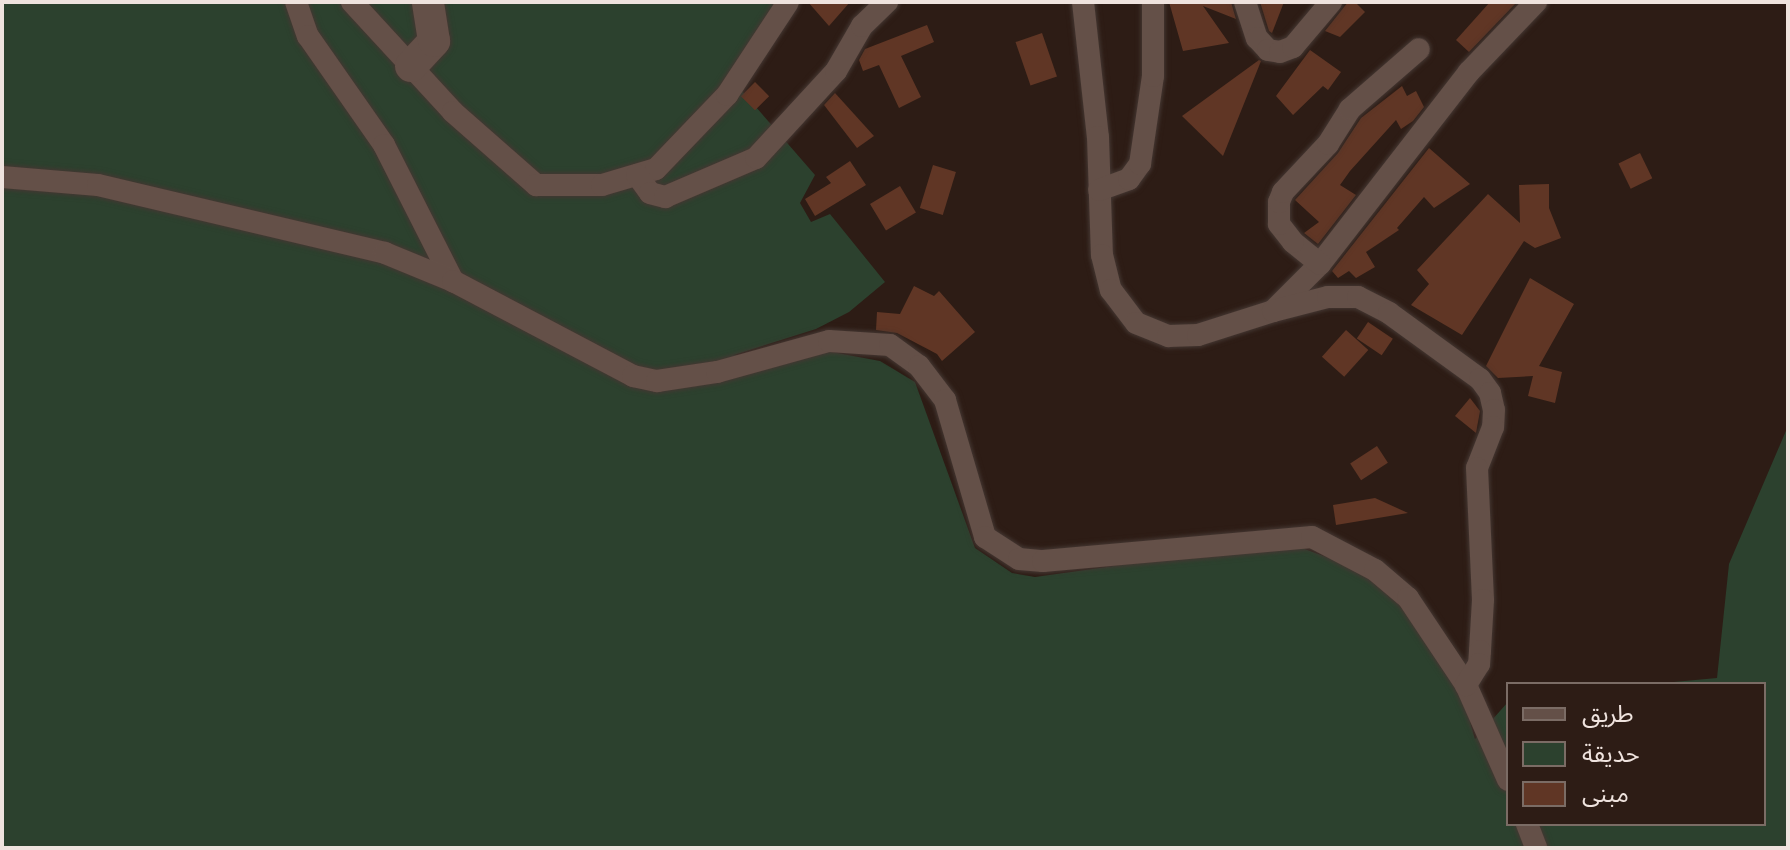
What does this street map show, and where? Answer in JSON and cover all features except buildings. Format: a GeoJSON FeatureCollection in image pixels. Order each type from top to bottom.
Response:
{"type":"FeatureCollection","features":[{"type":"Feature","properties":{"kind":"street"},"geometry":{"type":"LineString","coordinates":[[296,2],[308,36],[384,145],[453,281]]}},
{"type":"Feature","properties":{"kind":"street"},"geometry":{"type":"LineString","coordinates":[[352,2],[453,112],[536,185],[602,185],[656,169],[727,95],[788,2]]}},
{"type":"Feature","properties":{"kind":"street"},"geometry":{"type":"LineString","coordinates":[[411,66],[434,41],[428,2]]}},
{"type":"Feature","properties":{"kind":"street"},"geometry":{"type":"LineString","coordinates":[[637,175],[650,193],[665,197],[756,158],[836,71],[862,26],[887,2]]}},
{"type":"Feature","properties":{"kind":"street"},"geometry":{"type":"LineString","coordinates":[[1083,2],[1096,103],[1102,255],[1111,290],[1136,323],[1168,336],[1198,335],[1328,297],[1358,297],[1389,313],[1480,379],[1490,393],[1494,410],[1493,427],[1477,468],[1483,600],[1479,664],[1466,685]]}},
{"type":"Feature","properties":{"kind":"street"},"geometry":{"type":"LineString","coordinates":[[1099,190],[1129,179],[1140,164],[1153,76],[1153,2]]}},
{"type":"Feature","properties":{"kind":"street"},"geometry":{"type":"LineString","coordinates":[[1245,2],[1257,38],[1268,50],[1280,52],[1293,47],[1331,2]]}},
{"type":"Feature","properties":{"kind":"street"},"geometry":{"type":"LineString","coordinates":[[1273,311],[1320,264],[1469,72],[1536,2]]}},
{"type":"Feature","properties":{"kind":"street"},"geometry":{"type":"LineString","coordinates":[[1320,264],[1293,242],[1279,224],[1277,213],[1283,192],[1328,144],[1350,109],[1419,49]]}},
{"type":"Feature","properties":{"kind":"street"},"geometry":{"type":"LineString","coordinates":[[2,177],[113,189],[385,253],[453,281],[633,376],[657,381],[717,372],[829,341],[890,345],[908,355],[933,379],[945,400],[985,537],[1019,559],[1043,561],[1312,537],[1375,570],[1408,598],[1466,685],[1506,775]]}},
{"type":"Feature","properties":{"kind":"street"},"geometry":{"type":"LineString","coordinates":[[1528,826],[1536,848]]}},
{"type":"Feature","properties":{"kind":"green space"},"geometry":{"type":"Polygon","coordinates":[[[2,2],[795,2],[742,91],[815,175],[800,203],[811,222],[830,214],[885,282],[849,312],[816,329],[734,355],[832,352],[880,361],[915,382],[975,548],[1012,573],[1035,577],[1178,557],[1302,548],[1356,568],[1398,604],[1437,649],[1463,698],[1475,739],[1506,704],[1506,826],[1766,826],[1766,682],[1674,682],[1717,678],[1729,564],[1788,426],[1788,848],[2,848],[2,2]]]}}]}
